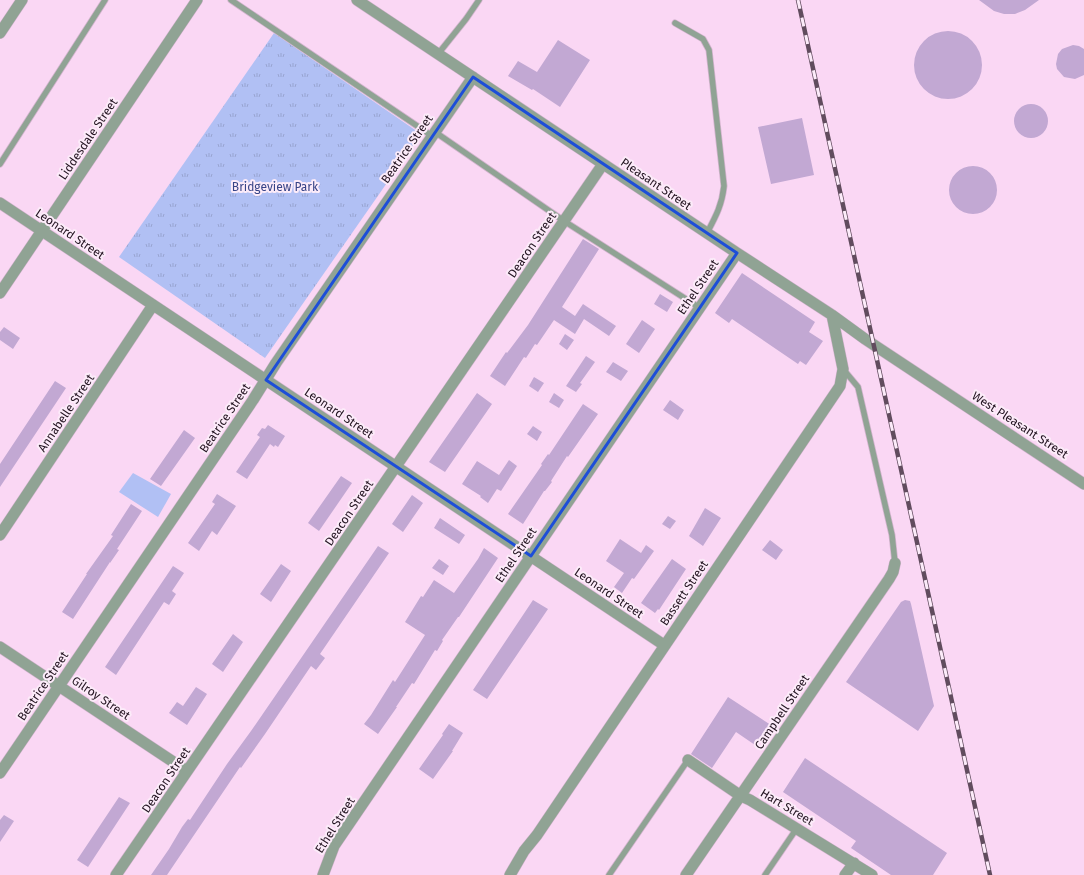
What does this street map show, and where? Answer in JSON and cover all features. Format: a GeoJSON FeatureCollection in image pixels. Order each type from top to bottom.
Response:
{"type":"FeatureCollection","features":[{"type":"Feature","properties":{"kind":"street"},"geometry":{"type":"LineString","coordinates":[[0,33],[22,0]]}},
{"type":"Feature","properties":{"kind":"street","name":"Liddesdale Street"},"geometry":{"type":"LineString","coordinates":[[0,293],[197,0]]}},
{"type":"Feature","properties":{"kind":"street","name":"Pleasant Street"},"geometry":{"type":"LineString","coordinates":[[357,0],[737,253],[832,314],[865,339],[941,389]]}},
{"type":"Feature","properties":{"kind":"street","name":"Beatrice Street"},"geometry":{"type":"LineString","coordinates":[[0,773],[473,77]]}},
{"type":"Feature","properties":{"kind":"street","name":"Deacon Street"},"geometry":{"type":"LineString","coordinates":[[116,875],[603,164]]}},
{"type":"Feature","properties":{"kind":"street","name":"Leonard Street"},"geometry":{"type":"LineString","coordinates":[[0,203],[664,645]]}},
{"type":"Feature","properties":{"kind":"street","name":"Ethel Street"},"geometry":{"type":"LineString","coordinates":[[323,875],[334,846],[737,253]]}},
{"type":"Feature","properties":{"kind":"street","name":"Annabelle Street"},"geometry":{"type":"LineString","coordinates":[[0,535],[153,305]]}},
{"type":"Feature","properties":{"kind":"street","name":"Bassett Street"},"geometry":{"type":"LineString","coordinates":[[510,875],[524,851],[537,835],[840,386],[843,369],[832,314]]}},
{"type":"Feature","properties":{"kind":"street","name":"West Pleasant Street"},"geometry":{"type":"LineString","coordinates":[[941,389],[1084,484]]}},
{"type":"Feature","properties":{"kind":"street","name":"Campbell Street"},"geometry":{"type":"LineString","coordinates":[[686,875],[889,579],[893,572],[895,563]]}},
{"type":"Feature","properties":{"kind":"street","name":"Gilroy Street"},"geometry":{"type":"LineString","coordinates":[[0,647],[187,771]]}},
{"type":"Feature","properties":{"kind":"street","name":"Hart Street"},"geometry":{"type":"LineString","coordinates":[[688,760],[741,796],[797,828],[872,875]]}},
{"type":"Feature","properties":{"kind":"street"},"geometry":{"type":"LineString","coordinates":[[845,875],[854,863]]}},
{"type":"Feature","properties":{"kind":"lane"},"geometry":{"type":"LineString","coordinates":[[0,164],[105,0]]}},
{"type":"Feature","properties":{"kind":"lane"},"geometry":{"type":"LineString","coordinates":[[231,0],[564,221],[700,308]]}},
{"type":"Feature","properties":{"kind":"lane"},"geometry":{"type":"LineString","coordinates":[[471,0],[474,6]]}},
{"type":"Feature","properties":{"kind":"lane"},"geometry":{"type":"LineString","coordinates":[[438,54],[466,20],[479,0]]}},
{"type":"Feature","properties":{"kind":"lane"},"geometry":{"type":"LineString","coordinates":[[675,22],[703,39],[709,50],[724,186],[720,208],[707,233]]}},
{"type":"Feature","properties":{"kind":"lane"},"geometry":{"type":"LineString","coordinates":[[843,369],[858,387],[892,535],[895,563]]}},
{"type":"Feature","properties":{"kind":"lane"},"geometry":{"type":"LineString","coordinates":[[608,875],[688,760]]}},
{"type":"Feature","properties":{"kind":"lane"},"geometry":{"type":"LineString","coordinates":[[765,875],[797,828]]}},
{"type":"Feature","properties":{"kind":"highlighted area"},"geometry":{"type":"Polygon","coordinates":[[[473,77],[737,253],[531,556],[266,380],[473,77]]]}},
{"type":"Feature","properties":{"kind":"green space","name":"Bridgeview Park"},"geometry":{"type":"Polygon","coordinates":[[[274,33],[421,134],[265,358],[119,257],[274,33]]]}},
{"type":"Feature","properties":{"kind":"green space"},"geometry":{"type":"Polygon","coordinates":[[[133,473],[171,494],[158,517],[119,492],[133,473]]]}},
{"type":"Feature","properties":{"kind":"building"},"geometry":{"type":"Polygon","coordinates":[[[979,0],[1039,0],[1025,10],[1015,14],[1004,14],[994,11],[979,0]]]}},
{"type":"Feature","properties":{"kind":"building"},"geometry":{"type":"Polygon","coordinates":[[[948,31],[961,34],[972,41],[979,52],[982,65],[979,78],[972,89],[961,96],[948,99],[935,96],[924,89],[917,78],[914,65],[917,52],[924,41],[935,34],[948,31]]]}},
{"type":"Feature","properties":{"kind":"building"},"geometry":{"type":"Polygon","coordinates":[[[558,40],[590,60],[560,107],[533,89],[532,90],[508,76],[518,61],[537,72],[558,40]]]}},
{"type":"Feature","properties":{"kind":"building"},"geometry":{"type":"Polygon","coordinates":[[[1073,45],[1084,49],[1084,75],[1075,79],[1064,77],[1057,69],[1056,64],[1058,54],[1062,49],[1073,45]]]}},
{"type":"Feature","properties":{"kind":"building"},"geometry":{"type":"Polygon","coordinates":[[[1028,104],[1034,104],[1043,109],[1047,115],[1047,127],[1043,133],[1034,138],[1028,138],[1019,133],[1014,124],[1014,118],[1019,109],[1028,104]]]}},
{"type":"Feature","properties":{"kind":"building"},"geometry":{"type":"Polygon","coordinates":[[[802,118],[814,175],[771,184],[758,127],[802,118]]]}},
{"type":"Feature","properties":{"kind":"building"},"geometry":{"type":"Polygon","coordinates":[[[968,166],[978,166],[987,170],[993,176],[996,181],[996,199],[987,210],[978,214],[968,214],[959,210],[953,204],[949,195],[949,185],[953,176],[959,170],[968,166]]]}},
{"type":"Feature","properties":{"kind":"building"},"geometry":{"type":"Polygon","coordinates":[[[583,239],[599,249],[562,307],[575,316],[583,304],[616,326],[609,336],[584,319],[575,334],[554,320],[537,345],[535,344],[526,358],[524,357],[505,386],[490,376],[506,352],[507,353],[528,325],[583,239]]]}},
{"type":"Feature","properties":{"kind":"building"},"geometry":{"type":"Polygon","coordinates":[[[742,273],[815,322],[809,332],[823,341],[806,365],[800,361],[798,364],[732,319],[729,323],[715,313],[742,273]]]}},
{"type":"Feature","properties":{"kind":"building"},"geometry":{"type":"Polygon","coordinates":[[[660,294],[673,302],[667,312],[654,304],[660,294]]]}},
{"type":"Feature","properties":{"kind":"building"},"geometry":{"type":"Polygon","coordinates":[[[642,320],[655,329],[639,353],[626,344],[642,320]]]}},
{"type":"Feature","properties":{"kind":"building"},"geometry":{"type":"Polygon","coordinates":[[[4,327],[20,338],[13,349],[0,340],[0,332],[4,327]]]}},
{"type":"Feature","properties":{"kind":"building"},"geometry":{"type":"Polygon","coordinates":[[[565,334],[574,340],[567,350],[559,344],[565,334]]]}},
{"type":"Feature","properties":{"kind":"building"},"geometry":{"type":"Polygon","coordinates":[[[586,356],[595,362],[580,383],[582,384],[576,392],[566,386],[586,356]]]}},
{"type":"Feature","properties":{"kind":"building"},"geometry":{"type":"Polygon","coordinates":[[[613,362],[628,371],[621,381],[606,372],[613,362]]]}},
{"type":"Feature","properties":{"kind":"building"},"geometry":{"type":"Polygon","coordinates":[[[534,377],[544,383],[538,392],[529,386],[534,377]]]}},
{"type":"Feature","properties":{"kind":"building"},"geometry":{"type":"Polygon","coordinates":[[[55,381],[66,388],[0,487],[0,464],[55,381]]]}},
{"type":"Feature","properties":{"kind":"building"},"geometry":{"type":"Polygon","coordinates":[[[477,393],[492,404],[445,472],[429,462],[477,393]]]}},
{"type":"Feature","properties":{"kind":"building"},"geometry":{"type":"Polygon","coordinates":[[[554,393],[564,400],[559,408],[549,402],[554,393]]]}},
{"type":"Feature","properties":{"kind":"building"},"geometry":{"type":"Polygon","coordinates":[[[670,400],[684,410],[678,420],[663,410],[670,400]]]}},
{"type":"Feature","properties":{"kind":"building"},"geometry":{"type":"Polygon","coordinates":[[[583,404],[598,414],[568,457],[567,456],[551,481],[552,482],[544,491],[523,524],[508,514],[583,404]]]}},
{"type":"Feature","properties":{"kind":"building"},"geometry":{"type":"Polygon","coordinates":[[[268,425],[285,436],[278,447],[275,445],[274,447],[270,444],[247,479],[236,472],[260,437],[257,435],[262,428],[265,429],[268,425]]]}},
{"type":"Feature","properties":{"kind":"building"},"geometry":{"type":"Polygon","coordinates":[[[533,426],[542,432],[537,441],[527,434],[533,426]]]}},
{"type":"Feature","properties":{"kind":"building"},"geometry":{"type":"Polygon","coordinates":[[[184,430],[195,438],[161,486],[150,479],[184,430]]]}},
{"type":"Feature","properties":{"kind":"building"},"geometry":{"type":"Polygon","coordinates":[[[509,460],[517,466],[501,491],[497,489],[488,503],[480,497],[481,496],[462,484],[477,461],[499,475],[509,460]]]}},
{"type":"Feature","properties":{"kind":"building"},"geometry":{"type":"Polygon","coordinates":[[[341,476],[352,483],[319,531],[308,523],[341,476]]]}},
{"type":"Feature","properties":{"kind":"building"},"geometry":{"type":"Polygon","coordinates":[[[217,494],[236,506],[217,535],[212,531],[199,551],[188,543],[215,504],[212,502],[217,494]]]}},
{"type":"Feature","properties":{"kind":"building"},"geometry":{"type":"Polygon","coordinates":[[[412,495],[423,503],[403,532],[392,524],[412,495]]]}},
{"type":"Feature","properties":{"kind":"building"},"geometry":{"type":"Polygon","coordinates":[[[131,504],[142,511],[117,549],[119,550],[73,619],[62,612],[86,574],[113,536],[111,535],[131,504]]]}},
{"type":"Feature","properties":{"kind":"building"},"geometry":{"type":"Polygon","coordinates":[[[705,508],[721,518],[703,546],[689,536],[705,508]]]}},
{"type":"Feature","properties":{"kind":"building"},"geometry":{"type":"Polygon","coordinates":[[[668,516],[676,521],[670,529],[662,524],[668,516]]]}},
{"type":"Feature","properties":{"kind":"building"},"geometry":{"type":"Polygon","coordinates":[[[440,518],[465,535],[459,544],[434,528],[440,518]]]}},
{"type":"Feature","properties":{"kind":"building"},"geometry":{"type":"Polygon","coordinates":[[[620,539],[641,553],[646,545],[654,551],[622,593],[614,587],[624,573],[606,561],[620,539]]]}},
{"type":"Feature","properties":{"kind":"building"},"geometry":{"type":"Polygon","coordinates":[[[770,540],[783,550],[776,560],[762,550],[770,540]]]}},
{"type":"Feature","properties":{"kind":"building"},"geometry":{"type":"Polygon","coordinates":[[[378,546],[389,553],[320,654],[325,658],[316,670],[311,666],[167,875],[151,875],[182,827],[188,819],[190,820],[378,546]]]}},
{"type":"Feature","properties":{"kind":"building"},"geometry":{"type":"Polygon","coordinates":[[[484,548],[498,558],[442,640],[443,641],[437,651],[435,650],[414,684],[412,683],[378,734],[364,724],[393,680],[395,682],[425,635],[405,622],[421,596],[423,597],[434,580],[454,593],[484,548]]]}},
{"type":"Feature","properties":{"kind":"building"},"geometry":{"type":"Polygon","coordinates":[[[439,559],[449,566],[443,575],[432,568],[439,559]]]}},
{"type":"Feature","properties":{"kind":"building"},"geometry":{"type":"Polygon","coordinates":[[[672,559],[686,569],[659,610],[658,609],[655,613],[641,603],[672,559]]]}},
{"type":"Feature","properties":{"kind":"building"},"geometry":{"type":"Polygon","coordinates":[[[281,564],[291,571],[271,602],[260,594],[281,564]]]}},
{"type":"Feature","properties":{"kind":"building"},"geometry":{"type":"Polygon","coordinates":[[[173,566],[184,573],[172,591],[176,594],[169,605],[164,602],[116,675],[105,667],[173,566]]]}},
{"type":"Feature","properties":{"kind":"building"},"geometry":{"type":"Polygon","coordinates":[[[533,600],[548,609],[487,699],[473,690],[533,600]]]}},
{"type":"Feature","properties":{"kind":"building"},"geometry":{"type":"Polygon","coordinates":[[[905,600],[910,601],[911,604],[934,706],[918,731],[846,682],[901,602],[905,600]]]}},
{"type":"Feature","properties":{"kind":"building"},"geometry":{"type":"Polygon","coordinates":[[[233,634],[243,642],[223,672],[212,664],[233,634]]]}},
{"type":"Feature","properties":{"kind":"building"},"geometry":{"type":"Polygon","coordinates":[[[196,687],[207,694],[187,725],[169,713],[177,702],[183,706],[196,687]]]}},
{"type":"Feature","properties":{"kind":"building"},"geometry":{"type":"Polygon","coordinates":[[[728,697],[774,727],[768,736],[763,733],[755,745],[736,732],[712,768],[691,754],[728,697]]]}},
{"type":"Feature","properties":{"kind":"building"},"geometry":{"type":"Polygon","coordinates":[[[449,724],[463,733],[453,751],[433,779],[419,769],[449,724]]]}},
{"type":"Feature","properties":{"kind":"building"},"geometry":{"type":"Polygon","coordinates":[[[805,758],[947,853],[933,875],[891,875],[851,848],[856,841],[783,792],[805,758]]]}},
{"type":"Feature","properties":{"kind":"building"},"geometry":{"type":"Polygon","coordinates":[[[119,797],[130,803],[88,867],[77,860],[119,797]]]}},
{"type":"Feature","properties":{"kind":"building"},"geometry":{"type":"Polygon","coordinates":[[[4,815],[14,821],[0,842],[0,820],[4,815]]]}},
{"type":"Feature","properties":{"kind":"railway"},"geometry":{"type":"LineString","coordinates":[[798,0],[990,875]]}}]}
